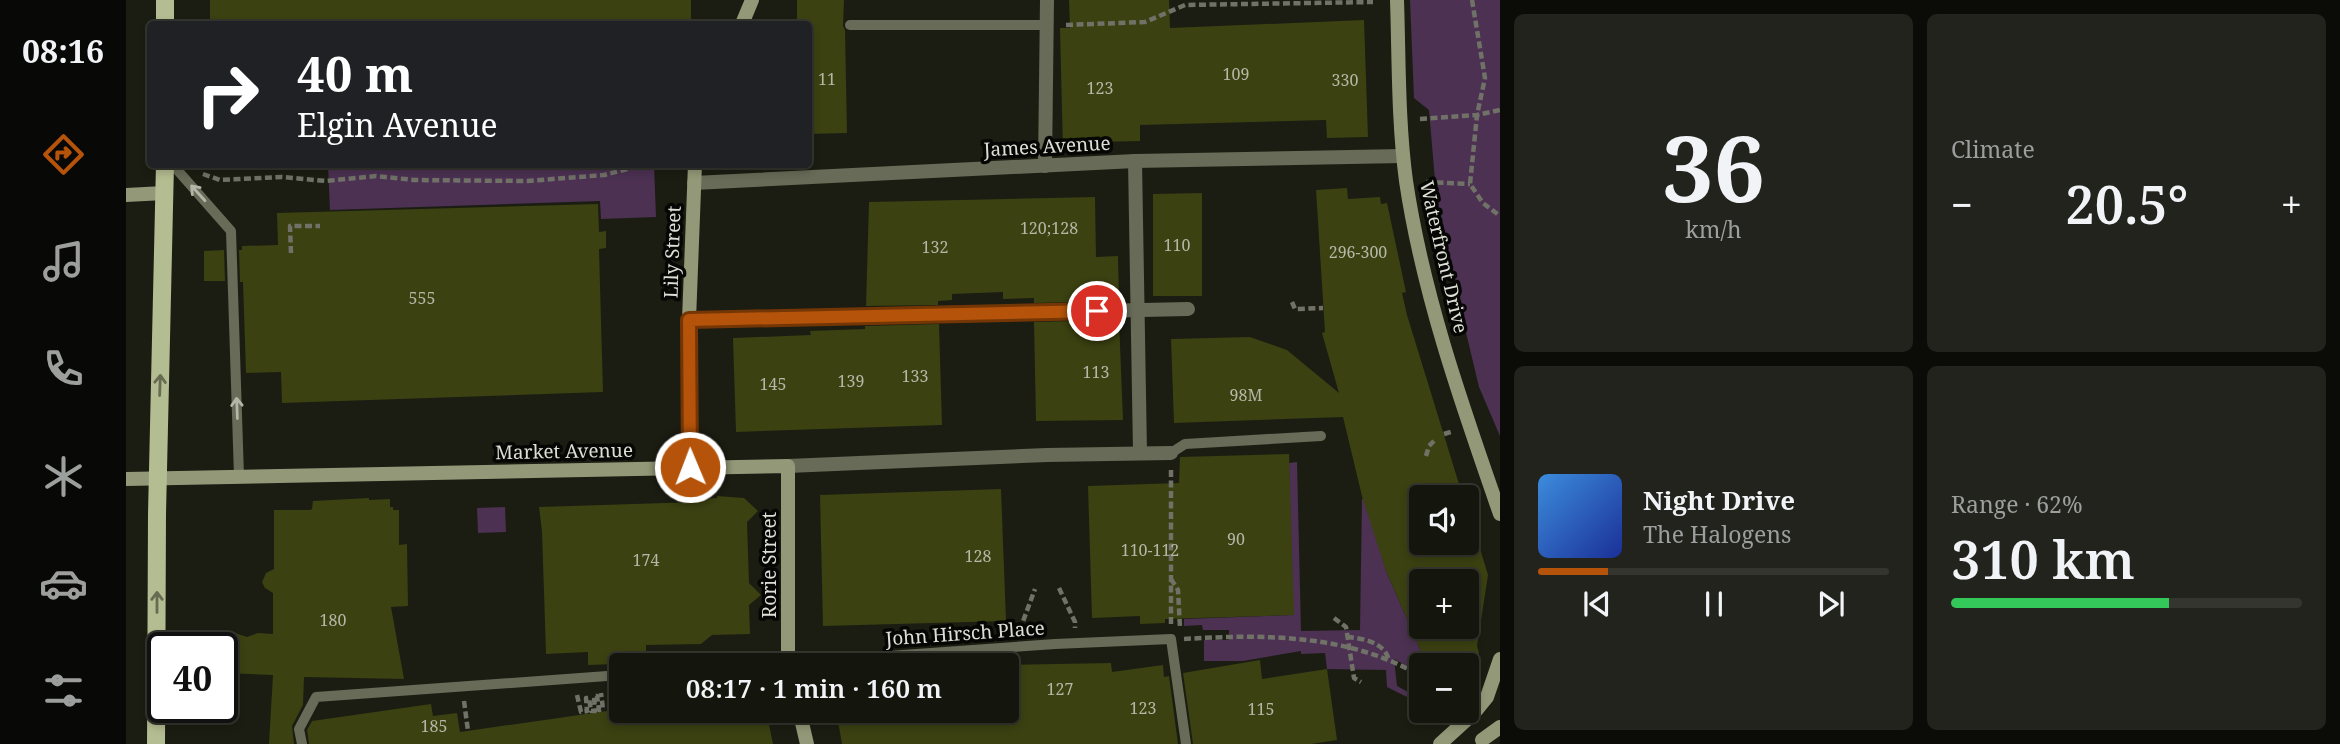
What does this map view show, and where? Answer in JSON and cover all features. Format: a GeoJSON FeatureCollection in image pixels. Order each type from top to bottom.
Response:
{"type":"FeatureCollection","features":[{"type":"Feature","properties":{"kind":"main road"},"geometry":{"type":"LineString","coordinates":[[165,0],[165,21]]}},
{"type":"Feature","properties":{"kind":"main road"},"geometry":{"type":"LineString","coordinates":[[156,744],[165,168]]}},
{"type":"Feature","properties":{"kind":"street"},"geometry":{"type":"LineString","coordinates":[[743,21],[752,0]]}},
{"type":"Feature","properties":{"kind":"street"},"geometry":{"type":"LineString","coordinates":[[1045,166],[1047,0]]}},
{"type":"Feature","properties":{"kind":"street","name":"Waterfront Drive"},"geometry":{"type":"LineString","coordinates":[[1397,0],[1403,156],[1420,250],[1450,367],[1500,514]]}},
{"type":"Feature","properties":{"kind":"street","name":"James Avenue"},"geometry":{"type":"LineString","coordinates":[[694,183],[1135,161],[1403,156]]}},
{"type":"Feature","properties":{"kind":"street"},"geometry":{"type":"LineString","coordinates":[[1135,161],[1140,453]]}},
{"type":"Feature","properties":{"kind":"street","name":"Lily Street"},"geometry":{"type":"LineString","coordinates":[[690,467],[689,320],[695,168]]}},
{"type":"Feature","properties":{"kind":"street"},"geometry":{"type":"LineString","coordinates":[[126,195],[164,193]]}},
{"type":"Feature","properties":{"kind":"street"},"geometry":{"type":"LineString","coordinates":[[689,320],[1188,309]]}},
{"type":"Feature","properties":{"kind":"street","name":"Market Avenue"},"geometry":{"type":"LineString","coordinates":[[126,479],[788,466],[1171,453]]}},
{"type":"Feature","properties":{"kind":"street","name":"Rorie Street"},"geometry":{"type":"LineString","coordinates":[[788,466],[788,653]]}},
{"type":"Feature","properties":{"kind":"street"},"geometry":{"type":"LineString","coordinates":[[1440,744],[1474,713],[1487,697],[1500,658]]}},
{"type":"Feature","properties":{"kind":"street"},"geometry":{"type":"LineString","coordinates":[[802,723],[807,744]]}},
{"type":"Feature","properties":{"kind":"street"},"geometry":{"type":"LineString","coordinates":[[1483,742],[1500,727]]}},
{"type":"Feature","properties":{"kind":"lane"},"geometry":{"type":"LineString","coordinates":[[850,25],[1047,25]]}},
{"type":"Feature","properties":{"kind":"lane"},"geometry":{"type":"LineString","coordinates":[[176,168],[231,231],[239,476]]}},
{"type":"Feature","properties":{"kind":"lane"},"geometry":{"type":"LineString","coordinates":[[1171,453],[1185,444],[1321,436]]}},
{"type":"Feature","properties":{"kind":"lane","name":"John Hirsch Place"},"geometry":{"type":"LineString","coordinates":[[931,653],[1171,639],[1186,744]]}},
{"type":"Feature","properties":{"kind":"lane"},"geometry":{"type":"LineString","coordinates":[[302,744],[299,729],[316,697],[609,676]]}},
{"type":"Feature","properties":{"kind":"path"},"geometry":{"type":"LineString","coordinates":[[1472,0],[1485,78],[1477,114],[1470,184],[1483,203],[1500,216]]}},
{"type":"Feature","properties":{"kind":"path"},"geometry":{"type":"LineString","coordinates":[[1066,25],[1145,22],[1185,5],[1243,1],[1373,2]]}},
{"type":"Feature","properties":{"kind":"path"},"geometry":{"type":"LineString","coordinates":[[1420,119],[1500,110]]}},
{"type":"Feature","properties":{"kind":"path"},"geometry":{"type":"LineString","coordinates":[[201,173],[220,180],[282,177],[327,181],[376,176],[414,180],[527,181],[604,175],[631,168]]}},
{"type":"Feature","properties":{"kind":"path"},"geometry":{"type":"LineString","coordinates":[[1426,182],[1470,184]]}},
{"type":"Feature","properties":{"kind":"path"},"geometry":{"type":"LineString","coordinates":[[291,253],[290,226],[320,226]]}},
{"type":"Feature","properties":{"kind":"path"},"geometry":{"type":"LineString","coordinates":[[1292,302],[1295,309],[1324,308]]}},
{"type":"Feature","properties":{"kind":"path"},"geometry":{"type":"LineString","coordinates":[[1444,434],[1454,431]]}},
{"type":"Feature","properties":{"kind":"path"},"geometry":{"type":"LineString","coordinates":[[1426,456],[1434,441]]}},
{"type":"Feature","properties":{"kind":"path"},"geometry":{"type":"LineString","coordinates":[[1171,453],[1171,619]]}},
{"type":"Feature","properties":{"kind":"path"},"geometry":{"type":"LineString","coordinates":[[1171,578],[1178,590],[1180,639],[1229,636],[1323,641],[1348,647],[1409,671]]}},
{"type":"Feature","properties":{"kind":"path"},"geometry":{"type":"LineString","coordinates":[[1022,646],[1022,624],[1035,589]]}},
{"type":"Feature","properties":{"kind":"path"},"geometry":{"type":"LineString","coordinates":[[1059,589],[1075,622],[1076,643]]}},
{"type":"Feature","properties":{"kind":"path"},"geometry":{"type":"LineString","coordinates":[[1334,618],[1346,627],[1354,678],[1361,682]]}},
{"type":"Feature","properties":{"kind":"path"},"geometry":{"type":"LineString","coordinates":[[1347,637],[1374,644],[1384,650],[1390,662]]}},
{"type":"Feature","properties":{"kind":"path"},"geometry":{"type":"LineString","coordinates":[[462,687],[468,731]]}},
{"type":"Feature","properties":{"kind":"path"},"geometry":{"type":"LineString","coordinates":[[577,695],[581,714],[587,711],[586,698],[589,698],[591,711],[595,710],[594,696],[597,696],[599,710],[603,709],[601,693]]}},
{"type":"Feature","properties":{"kind":"shaded area"},"geometry":{"type":"Polygon","coordinates":[[[1410,0],[1500,0],[1500,436],[1479,387],[1438,215],[1429,110],[1414,98],[1410,0]]]}},
{"type":"Feature","properties":{"kind":"shaded area"},"geometry":{"type":"Polygon","coordinates":[[[328,168],[654,168],[656,217],[601,219],[600,201],[330,210],[328,168]]]}},
{"type":"Feature","properties":{"kind":"shaded area"},"geometry":{"type":"Polygon","coordinates":[[[1297,462],[1301,631],[1360,630],[1362,499],[1365,498],[1386,571],[1409,624],[1409,639],[1416,639],[1422,653],[1409,653],[1409,667],[1394,659],[1397,686],[1409,692],[1409,698],[1387,687],[1386,670],[1327,669],[1325,653],[1301,654],[1301,651],[1243,661],[1204,661],[1204,640],[1229,640],[1229,630],[1203,630],[1202,625],[1184,626],[1184,619],[1293,615],[1289,463],[1297,462]]]}},
{"type":"Feature","properties":{"kind":"shaded area"},"geometry":{"type":"Polygon","coordinates":[[[505,507],[506,532],[478,533],[477,508],[505,507]]]}},
{"type":"Feature","properties":{"kind":"building"},"geometry":{"type":"Polygon","coordinates":[[[210,0],[691,0],[691,21],[210,21],[210,0]]]}},
{"type":"Feature","properties":{"kind":"building"},"geometry":{"type":"Polygon","coordinates":[[[797,0],[844,0],[847,133],[812,134],[812,21],[797,21],[797,0]]]}},
{"type":"Feature","properties":{"kind":"building"},"geometry":{"type":"Polygon","coordinates":[[[1069,0],[1169,0],[1170,28],[1364,20],[1368,137],[1327,138],[1326,120],[1140,125],[1140,141],[1095,142],[1095,149],[1063,150],[1060,28],[1070,28],[1069,0]]]}},
{"type":"Feature","properties":{"kind":"building"},"geometry":{"type":"Polygon","coordinates":[[[1347,188],[1348,199],[1380,197],[1381,204],[1387,203],[1406,292],[1402,293],[1407,315],[1459,485],[1409,485],[1409,555],[1479,555],[1479,545],[1488,575],[1479,633],[1479,569],[1409,569],[1409,624],[1386,571],[1362,496],[1343,417],[1174,423],[1171,339],[1250,337],[1287,350],[1339,393],[1322,333],[1325,332],[1316,190],[1347,188]]]}},
{"type":"Feature","properties":{"kind":"building"},"geometry":{"type":"Polygon","coordinates":[[[1202,193],[1202,296],[1153,296],[1153,194],[1202,193]]]}},
{"type":"Feature","properties":{"kind":"building"},"geometry":{"type":"Polygon","coordinates":[[[1095,197],[1096,257],[1118,256],[1119,301],[1034,303],[1034,298],[1003,299],[1003,292],[952,294],[952,300],[938,301],[938,305],[866,306],[869,202],[1095,197]]]}},
{"type":"Feature","properties":{"kind":"building"},"geometry":{"type":"Polygon","coordinates":[[[598,204],[599,232],[606,231],[606,248],[599,249],[603,392],[282,403],[281,372],[246,373],[243,282],[240,282],[239,250],[242,250],[242,246],[278,245],[277,213],[598,204]]]}},
{"type":"Feature","properties":{"kind":"building"},"geometry":{"type":"Polygon","coordinates":[[[224,250],[225,281],[204,281],[204,251],[224,250]]]}},
{"type":"Feature","properties":{"kind":"building"},"geometry":{"type":"Polygon","coordinates":[[[1119,320],[1123,420],[1036,421],[1034,322],[1119,320]]]}},
{"type":"Feature","properties":{"kind":"building"},"geometry":{"type":"Polygon","coordinates":[[[939,324],[942,425],[736,432],[733,338],[811,335],[810,331],[865,329],[865,326],[939,324]]]}},
{"type":"Feature","properties":{"kind":"building"},"geometry":{"type":"Polygon","coordinates":[[[1289,454],[1294,615],[1165,619],[1165,623],[1140,624],[1140,616],[1092,618],[1088,486],[1179,483],[1180,457],[1289,454]]]}},
{"type":"Feature","properties":{"kind":"building"},"geometry":{"type":"Polygon","coordinates":[[[1001,489],[1006,621],[823,626],[820,495],[1001,489]]]}},
{"type":"Feature","properties":{"kind":"building"},"geometry":{"type":"Polygon","coordinates":[[[744,498],[758,511],[747,522],[749,583],[761,595],[749,605],[750,634],[712,635],[701,644],[646,645],[646,653],[609,653],[609,664],[588,665],[588,652],[546,654],[539,507],[697,502],[697,499],[744,498]]]}},
{"type":"Feature","properties":{"kind":"building"},"geometry":{"type":"Polygon","coordinates":[[[390,499],[390,507],[399,510],[399,545],[407,544],[408,606],[391,607],[404,679],[304,677],[303,705],[292,726],[294,744],[269,744],[273,675],[238,674],[238,634],[247,637],[258,633],[273,634],[273,593],[265,588],[262,582],[266,573],[274,569],[274,510],[310,510],[313,501],[390,499]]]}},
{"type":"Feature","properties":{"kind":"building"},"geometry":{"type":"Polygon","coordinates":[[[1416,639],[1478,639],[1479,653],[1422,653],[1416,639]]]}},
{"type":"Feature","properties":{"kind":"building"},"geometry":{"type":"Polygon","coordinates":[[[1260,660],[1262,679],[1327,669],[1337,740],[1311,744],[1193,744],[1183,673],[1260,660]]]}},
{"type":"Feature","properties":{"kind":"building"},"geometry":{"type":"Polygon","coordinates":[[[1111,663],[1112,672],[1163,665],[1164,677],[1169,676],[1178,744],[842,744],[838,723],[1019,723],[1019,665],[1111,663]]]}},
{"type":"Feature","properties":{"kind":"building"},"geometry":{"type":"Polygon","coordinates":[[[431,704],[433,716],[457,713],[460,732],[609,711],[609,723],[769,723],[773,744],[309,744],[307,730],[312,721],[431,704]]]}},
{"type":"Feature","properties":{"kind":"route"},"geometry":{"type":"LineString","coordinates":[[690,467],[689,320],[1097,311]]}}]}
